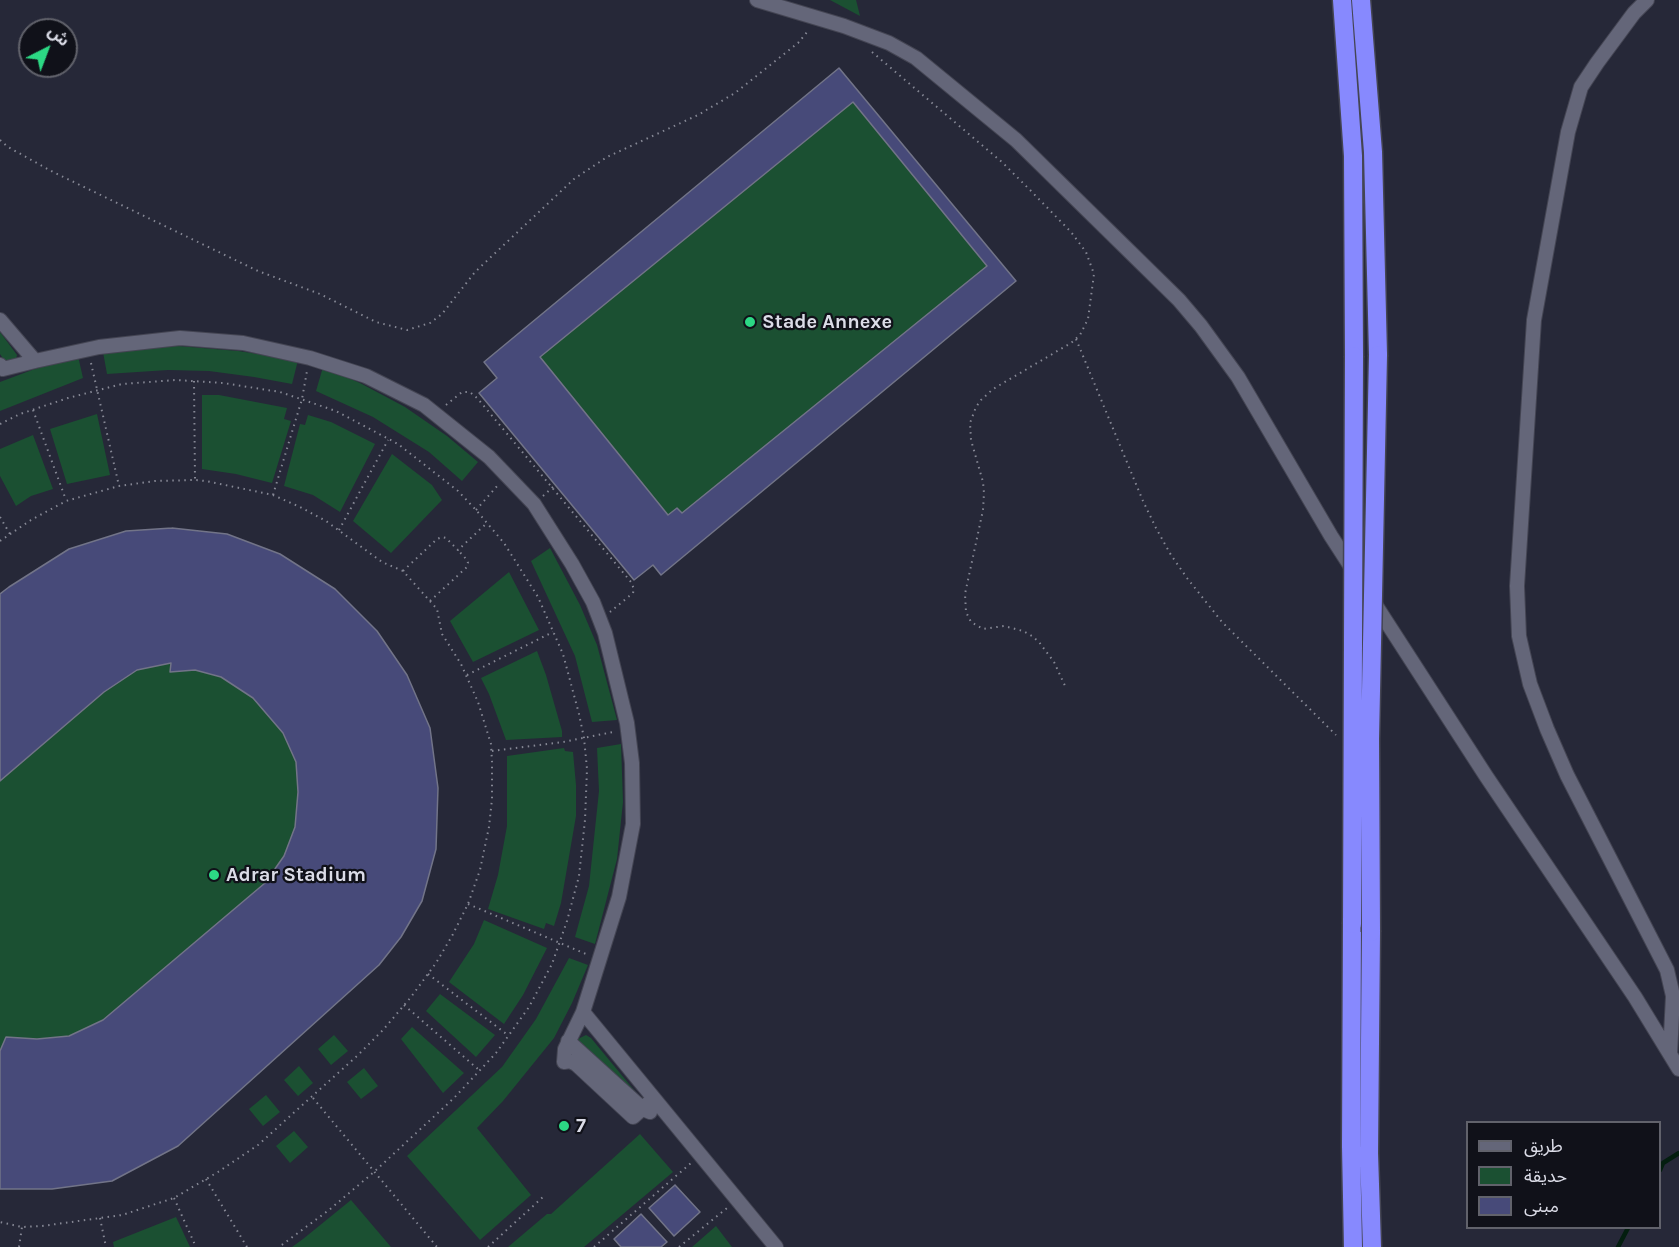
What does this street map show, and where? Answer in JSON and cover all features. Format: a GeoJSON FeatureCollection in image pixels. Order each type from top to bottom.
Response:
{"type":"FeatureCollection","features":[{"type":"Feature","properties":{"kind":"highway"},"geometry":{"type":"LineString","coordinates":[[1342,0],[1353,156],[1351,1146],[1353,1247]]}},
{"type":"Feature","properties":{"kind":"highway"},"geometry":{"type":"LineString","coordinates":[[1361,0],[1373,152],[1378,355],[1370,739],[1369,1153],[1372,1247]]}},
{"type":"Feature","properties":{"kind":"street"},"geometry":{"type":"LineString","coordinates":[[757,0],[868,34],[916,58],[1016,140],[1157,277],[1201,326],[1238,377],[1350,565],[1486,776],[1622,978],[1675,1063]]}},
{"type":"Feature","properties":{"kind":"street"},"geometry":{"type":"LineString","coordinates":[[1647,0],[1628,21],[1581,87],[1568,132],[1534,320],[1516,586],[1520,636],[1530,684],[1547,729],[1567,774],[1666,970],[1673,996],[1675,1063]]}},
{"type":"Feature","properties":{"kind":"street"},"geometry":{"type":"LineString","coordinates":[[0,320],[35,361]]}},
{"type":"Feature","properties":{"kind":"street"},"geometry":{"type":"LineString","coordinates":[[1,368],[88,349],[180,338],[243,343],[310,358],[366,376],[424,405],[489,457],[534,504],[593,602],[605,633],[628,729],[632,763],[633,824],[619,897],[583,1012],[565,1049],[564,1062],[570,1061],[576,1064],[643,1108],[673,1123],[776,1247]]}},
{"type":"Feature","properties":{"kind":"street"},"geometry":{"type":"LineString","coordinates":[[583,1012],[643,1108]]}},
{"type":"Feature","properties":{"kind":"street"},"geometry":{"type":"LineString","coordinates":[[568,1041],[643,1108]]}},
{"type":"Feature","properties":{"kind":"path"},"geometry":{"type":"LineString","coordinates":[[0,140],[8,147],[53,172],[258,271],[335,300],[376,322],[407,330],[430,323],[442,314],[475,272],[574,179],[607,157],[698,115],[735,93],[798,43],[818,19]]}},
{"type":"Feature","properties":{"kind":"path"},"geometry":{"type":"LineString","coordinates":[[872,52],[1003,163],[1071,231],[1086,252],[1094,274],[1088,319],[1084,330],[1076,339],[993,389],[981,399],[970,423],[971,440],[984,493],[966,594],[966,612],[971,622],[983,629],[1004,626],[1032,636],[1054,662],[1066,688]]}},
{"type":"Feature","properties":{"kind":"path"},"geometry":{"type":"LineString","coordinates":[[1076,339],[1143,501],[1171,555],[1192,586],[1222,622],[1341,740]]}},
{"type":"Feature","properties":{"kind":"path"},"geometry":{"type":"LineString","coordinates":[[88,349],[119,486]]}},
{"type":"Feature","properties":{"kind":"path"},"geometry":{"type":"LineString","coordinates":[[273,495],[302,399],[310,358]]}},
{"type":"Feature","properties":{"kind":"path"},"geometry":{"type":"LineString","coordinates":[[0,424],[68,398],[133,383],[176,380],[223,383],[280,392],[336,411],[398,444],[458,491],[476,510],[504,543],[538,597],[563,654],[579,714],[587,769],[585,820],[579,876],[552,964],[530,1007],[509,1036],[454,1098],[374,1172],[329,1210],[279,1247]]}},
{"type":"Feature","properties":{"kind":"path"},"geometry":{"type":"LineString","coordinates":[[194,381],[195,480]]}},
{"type":"Feature","properties":{"kind":"path"},"geometry":{"type":"LineString","coordinates":[[435,414],[462,392],[470,392],[554,487],[631,582],[634,589],[632,595],[600,620]]}},
{"type":"Feature","properties":{"kind":"path"},"geometry":{"type":"LineString","coordinates":[[33,410],[66,501]]}},
{"type":"Feature","properties":{"kind":"path"},"geometry":{"type":"LineString","coordinates":[[339,530],[389,440]]}},
{"type":"Feature","properties":{"kind":"path"},"geometry":{"type":"LineString","coordinates":[[476,510],[507,474]]}},
{"type":"Feature","properties":{"kind":"path"},"geometry":{"type":"LineString","coordinates":[[0,541],[31,520],[66,501],[119,486],[155,481],[195,480],[237,486],[273,495],[300,507],[339,530],[382,562],[403,571],[430,601],[439,612],[442,634],[461,664],[478,702],[492,751],[492,799],[480,870],[468,904],[452,936],[428,974],[404,1005],[366,1047],[313,1098],[258,1145],[174,1198],[122,1215],[42,1226],[22,1227],[0,1222]]}},
{"type":"Feature","properties":{"kind":"path"},"geometry":{"type":"LineString","coordinates":[[0,517],[10,534]]}},
{"type":"Feature","properties":{"kind":"path"},"geometry":{"type":"LineString","coordinates":[[458,550],[487,523]]}},
{"type":"Feature","properties":{"kind":"path"},"geometry":{"type":"LineString","coordinates":[[403,571],[442,537],[458,550],[467,560],[467,567],[430,601]]}},
{"type":"Feature","properties":{"kind":"path"},"geometry":{"type":"LineString","coordinates":[[466,675],[553,632]]}},
{"type":"Feature","properties":{"kind":"path"},"geometry":{"type":"LineString","coordinates":[[492,751],[584,738],[628,729]]}},
{"type":"Feature","properties":{"kind":"path"},"geometry":{"type":"LineString","coordinates":[[468,904],[559,944],[600,959]]}},
{"type":"Feature","properties":{"kind":"path"},"geometry":{"type":"LineString","coordinates":[[428,974],[509,1036]]}},
{"type":"Feature","properties":{"kind":"path"},"geometry":{"type":"LineString","coordinates":[[404,1005],[480,1071]]}},
{"type":"Feature","properties":{"kind":"path"},"geometry":{"type":"LineString","coordinates":[[313,1098],[437,1247]]}},
{"type":"Feature","properties":{"kind":"path"},"geometry":{"type":"LineString","coordinates":[[594,1247],[699,1155]]}},
{"type":"Feature","properties":{"kind":"path"},"geometry":{"type":"LineString","coordinates":[[206,1179],[247,1247]]}},
{"type":"Feature","properties":{"kind":"path"},"geometry":{"type":"LineString","coordinates":[[488,1247],[543,1197]]}},
{"type":"Feature","properties":{"kind":"path"},"geometry":{"type":"LineString","coordinates":[[174,1198],[196,1247]]}},
{"type":"Feature","properties":{"kind":"path"},"geometry":{"type":"LineString","coordinates":[[678,1247],[736,1199]]}},
{"type":"Feature","properties":{"kind":"path"},"geometry":{"type":"LineString","coordinates":[[100,1218],[106,1247]]}},
{"type":"Feature","properties":{"kind":"path"},"geometry":{"type":"LineString","coordinates":[[19,1247],[22,1227]]}},
{"type":"Feature","properties":{"kind":"green space"},"geometry":{"type":"Polygon","coordinates":[[[830,0],[856,0],[860,16],[830,0]]]}},
{"type":"Feature","properties":{"kind":"green space","name":"Stade Annexe"},"geometry":{"type":"Polygon","coordinates":[[[839,68],[1016,281],[661,575],[652,565],[634,580],[479,393],[497,378],[484,362],[839,68]]]}},
{"type":"Feature","properties":{"kind":"green space"},"geometry":{"type":"Polygon","coordinates":[[[0,332],[17,355],[16,359],[9,364],[0,354],[0,332]]]}},
{"type":"Feature","properties":{"kind":"green space"},"geometry":{"type":"Polygon","coordinates":[[[178,346],[238,351],[298,360],[292,384],[209,371],[168,370],[107,374],[103,352],[178,346]]]}},
{"type":"Feature","properties":{"kind":"green space"},"geometry":{"type":"Polygon","coordinates":[[[78,356],[83,378],[0,411],[0,382],[78,356]]]}},
{"type":"Feature","properties":{"kind":"green space"},"geometry":{"type":"Polygon","coordinates":[[[323,367],[360,383],[405,407],[447,436],[478,462],[462,481],[429,452],[373,417],[316,391],[323,367]]]}},
{"type":"Feature","properties":{"kind":"green space"},"geometry":{"type":"Polygon","coordinates":[[[202,395],[219,395],[287,408],[284,419],[291,421],[272,483],[202,469],[202,395]]]}},
{"type":"Feature","properties":{"kind":"green space"},"geometry":{"type":"Polygon","coordinates":[[[97,414],[110,475],[67,484],[50,429],[97,414]]]}},
{"type":"Feature","properties":{"kind":"green space"},"geometry":{"type":"Polygon","coordinates":[[[308,415],[331,422],[375,444],[340,512],[313,495],[284,486],[300,424],[305,425],[308,415]]]}},
{"type":"Feature","properties":{"kind":"green space"},"geometry":{"type":"Polygon","coordinates":[[[33,435],[53,489],[31,496],[16,506],[0,476],[0,449],[33,435]]]}},
{"type":"Feature","properties":{"kind":"green space"},"geometry":{"type":"Polygon","coordinates":[[[392,454],[432,485],[442,500],[391,553],[353,521],[392,454]]]}},
{"type":"Feature","properties":{"kind":"green space","name":"Adrar Stadium"},"geometry":{"type":"Polygon","coordinates":[[[172,528],[227,534],[280,554],[335,589],[377,631],[407,675],[430,728],[438,788],[436,849],[422,901],[401,937],[379,965],[178,1146],[112,1181],[52,1189],[0,1189],[0,594],[69,549],[126,531],[172,528]]]}},
{"type":"Feature","properties":{"kind":"green space"},"geometry":{"type":"Polygon","coordinates":[[[550,548],[580,605],[597,645],[617,720],[592,722],[575,656],[531,561],[550,548]]]}},
{"type":"Feature","properties":{"kind":"green space"},"geometry":{"type":"Polygon","coordinates":[[[509,572],[539,630],[473,662],[450,621],[509,572]]]}},
{"type":"Feature","properties":{"kind":"green space"},"geometry":{"type":"Polygon","coordinates":[[[537,651],[546,675],[562,737],[506,740],[481,678],[537,651]]]}},
{"type":"Feature","properties":{"kind":"green space"},"geometry":{"type":"Polygon","coordinates":[[[621,744],[623,802],[617,859],[595,944],[575,937],[589,886],[599,791],[597,748],[621,744]]]}},
{"type":"Feature","properties":{"kind":"green space"},"geometry":{"type":"Polygon","coordinates":[[[564,748],[565,751],[573,752],[576,816],[561,903],[554,926],[546,923],[544,929],[488,909],[498,875],[507,826],[507,756],[564,748]]]}},
{"type":"Feature","properties":{"kind":"green space"},"geometry":{"type":"Polygon","coordinates":[[[484,920],[547,948],[523,995],[504,1024],[449,982],[474,944],[484,920]]]}},
{"type":"Feature","properties":{"kind":"green space"},"geometry":{"type":"Polygon","coordinates":[[[569,958],[588,965],[554,1038],[503,1101],[477,1128],[531,1195],[480,1240],[407,1156],[502,1067],[536,1019],[569,958]]]}},
{"type":"Feature","properties":{"kind":"green space"},"geometry":{"type":"Polygon","coordinates":[[[440,994],[495,1035],[476,1057],[426,1011],[440,994]]]}},
{"type":"Feature","properties":{"kind":"green space"},"geometry":{"type":"Polygon","coordinates":[[[412,1027],[464,1073],[443,1093],[401,1039],[412,1027]]]}},
{"type":"Feature","properties":{"kind":"green space"},"geometry":{"type":"Polygon","coordinates":[[[334,1035],[348,1051],[331,1065],[318,1049],[334,1035]]]}},
{"type":"Feature","properties":{"kind":"green space"},"geometry":{"type":"Polygon","coordinates":[[[586,1035],[591,1038],[643,1101],[577,1044],[578,1039],[586,1035]]]}},
{"type":"Feature","properties":{"kind":"green space"},"geometry":{"type":"Polygon","coordinates":[[[299,1066],[313,1083],[298,1096],[284,1080],[299,1066]]]}},
{"type":"Feature","properties":{"kind":"green space"},"geometry":{"type":"Polygon","coordinates":[[[364,1068],[378,1086],[361,1099],[347,1082],[364,1068]]]}},
{"type":"Feature","properties":{"kind":"green space"},"geometry":{"type":"Polygon","coordinates":[[[266,1095],[280,1112],[263,1126],[249,1109],[266,1095]]]}},
{"type":"Feature","properties":{"kind":"green space"},"geometry":{"type":"Polygon","coordinates":[[[294,1131],[308,1147],[290,1163],[276,1146],[294,1131]]]}},
{"type":"Feature","properties":{"kind":"green space"},"geometry":{"type":"Polygon","coordinates":[[[640,1134],[673,1172],[584,1247],[508,1247],[547,1214],[551,1214],[640,1134]]]}},
{"type":"Feature","properties":{"kind":"green space"},"geometry":{"type":"Polygon","coordinates":[[[351,1200],[391,1247],[292,1247],[303,1239],[351,1200]]]}},
{"type":"Feature","properties":{"kind":"green space"},"geometry":{"type":"Polygon","coordinates":[[[176,1217],[190,1247],[114,1247],[113,1242],[176,1217]]]}},
{"type":"Feature","properties":{"kind":"green space"},"geometry":{"type":"Polygon","coordinates":[[[716,1226],[732,1247],[692,1247],[716,1226]]]}},
{"type":"Feature","properties":{"kind":"building"},"geometry":{"type":"Polygon","coordinates":[[[839,68],[1016,281],[661,575],[653,565],[634,580],[479,393],[497,378],[484,362],[839,68]],[[853,102],[540,357],[668,515],[677,508],[682,513],[987,266],[853,102]]]}},
{"type":"Feature","properties":{"kind":"building","name":"Adrar Stadium"},"geometry":{"type":"Polygon","coordinates":[[[172,528],[227,534],[280,554],[335,589],[377,631],[407,675],[430,728],[438,788],[436,849],[422,901],[401,937],[379,965],[178,1146],[112,1181],[52,1189],[0,1189],[0,1051],[6,1037],[37,1039],[69,1036],[103,1020],[265,883],[284,856],[295,827],[298,792],[296,762],[283,733],[253,698],[221,677],[195,670],[170,672],[171,663],[137,670],[104,692],[0,781],[0,594],[69,549],[126,531],[172,528]]]}},
{"type":"Feature","properties":{"kind":"building"},"geometry":{"type":"Polygon","coordinates":[[[675,1185],[700,1212],[674,1236],[649,1208],[675,1185]]]}},
{"type":"Feature","properties":{"kind":"building"},"geometry":{"type":"Polygon","coordinates":[[[641,1214],[667,1242],[661,1247],[621,1247],[614,1239],[641,1214]]]}},
{"type":"Feature","properties":{"kind":"waterway"},"geometry":{"type":"LineString","coordinates":[[1661,1168],[1663,1163],[1679,1153]]}},
{"type":"Feature","properties":{"kind":"waterway"},"geometry":{"type":"LineString","coordinates":[[1618,1247],[1627,1229]]}},
{"type":"Feature","properties":{"kind":"place","name":"Stade Annexe"},"geometry":{"type":"Point","coordinates":[750,322]}},
{"type":"Feature","properties":{"kind":"place","name":"Adrar Stadium"},"geometry":{"type":"Point","coordinates":[214,875]}},
{"type":"Feature","properties":{"kind":"place","name":"7"},"geometry":{"type":"Point","coordinates":[564,1126]}}]}
